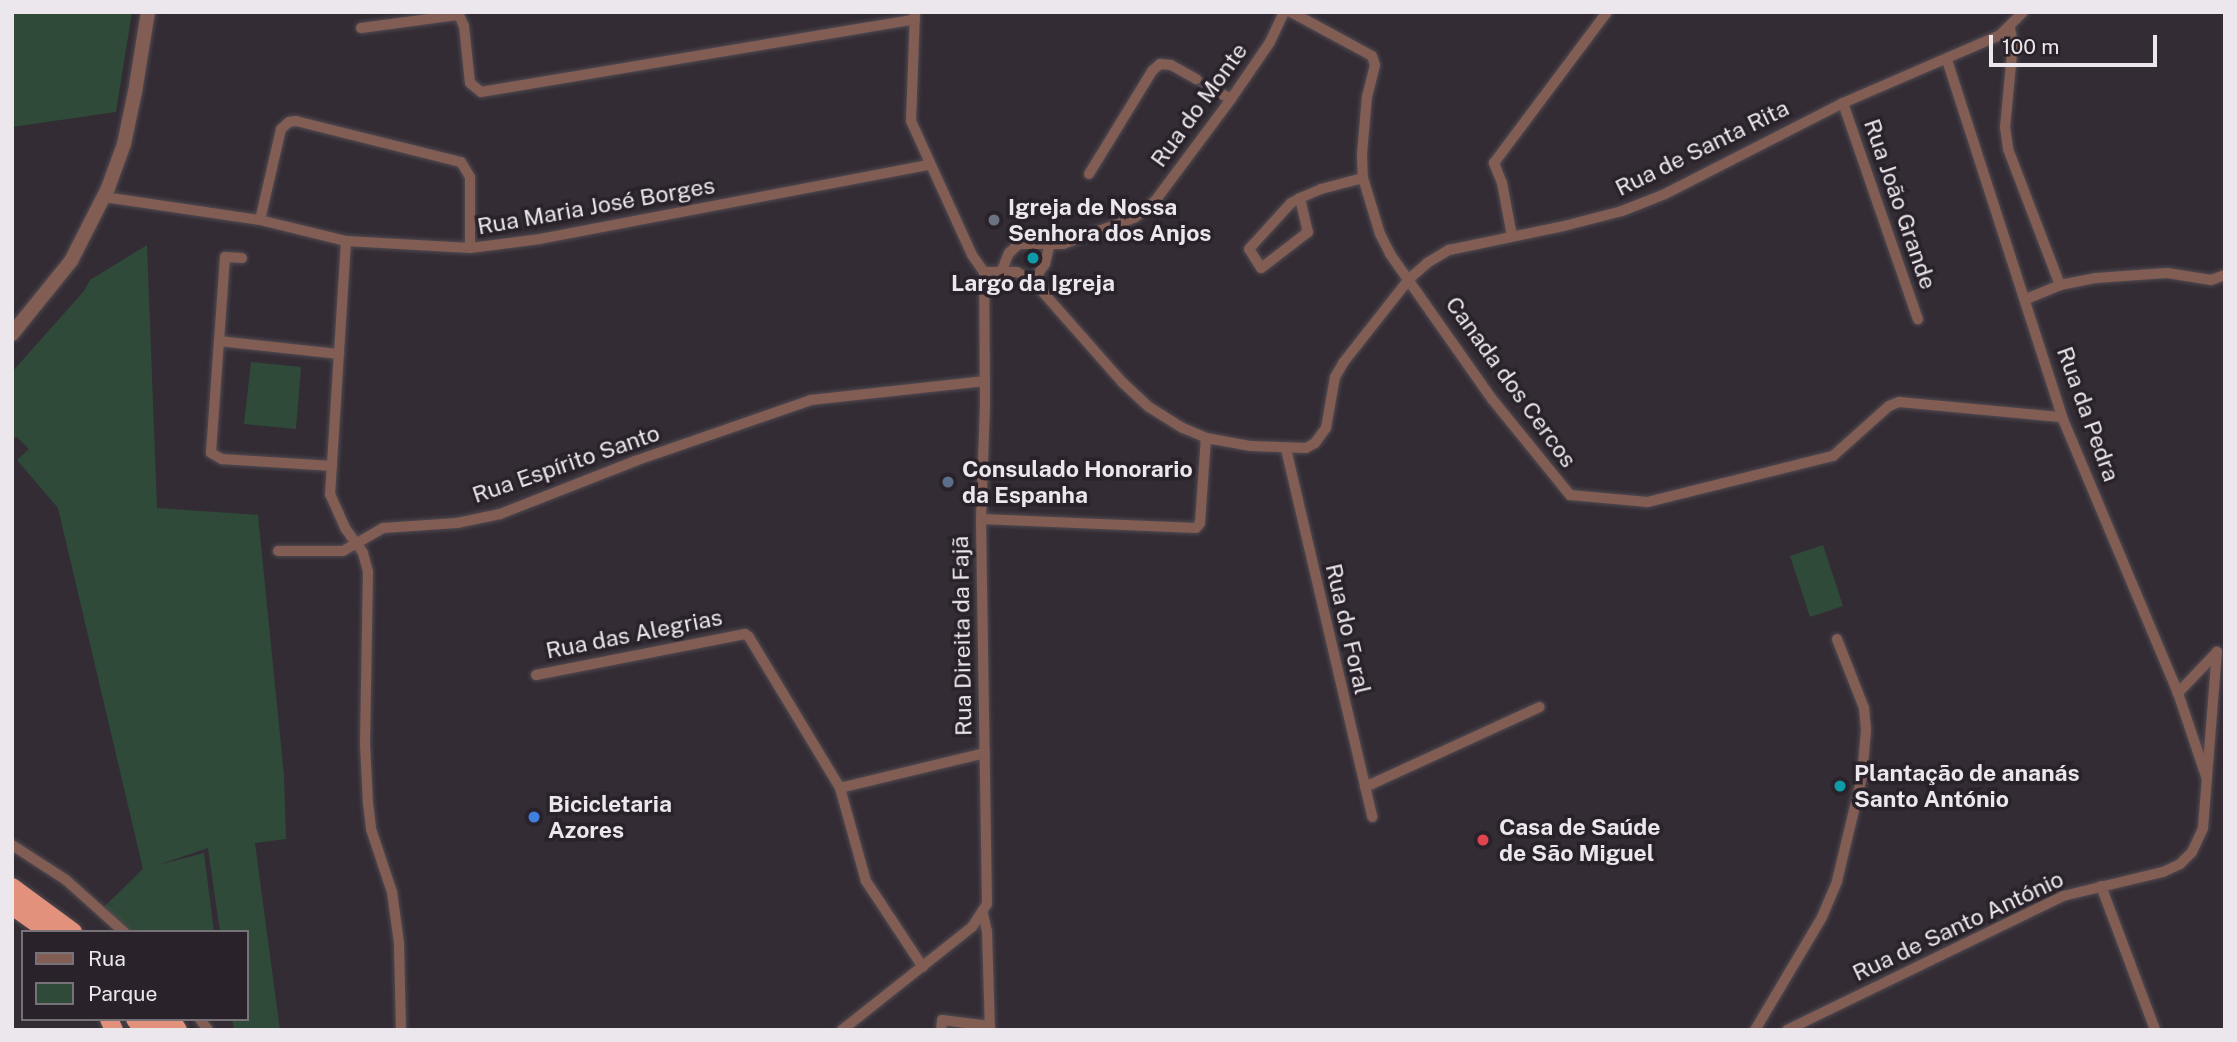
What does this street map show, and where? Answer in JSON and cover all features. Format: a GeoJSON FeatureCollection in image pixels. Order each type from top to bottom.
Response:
{"type":"FeatureCollection","features":[{"type":"Feature","properties":{"kind":"highway"},"geometry":{"type":"LineString","coordinates":[[12,887],[70,930]]}},
{"type":"Feature","properties":{"kind":"highway"},"geometry":{"type":"LineString","coordinates":[[12,906],[46,930]]}},
{"type":"Feature","properties":{"kind":"street"},"geometry":{"type":"LineString","coordinates":[[12,334],[71,261],[104,197],[124,144],[148,12]]}},
{"type":"Feature","properties":{"kind":"street","name":"Rua do Monte"},"geometry":{"type":"LineString","coordinates":[[1002,270],[1009,253],[1019,244],[1049,246],[1135,218],[1155,201],[1270,42],[1284,12]]}},
{"type":"Feature","properties":{"kind":"street","name":"Canada dos Cercos"},"geometry":{"type":"LineString","coordinates":[[1291,12],[1367,53],[1375,61],[1363,125],[1363,178],[1380,234],[1390,254],[1410,278],[1492,399],[1565,491],[1575,497],[1648,502],[1833,456],[1889,406],[1899,402],[2062,417]]}},
{"type":"Feature","properties":{"kind":"street"},"geometry":{"type":"LineString","coordinates":[[1513,236],[1502,183],[1494,163],[1607,12]]}},
{"type":"Feature","properties":{"kind":"street","name":"Rua de Santa Rita"},"geometry":{"type":"LineString","coordinates":[[1286,449],[1306,448],[1321,437],[1326,428],[1335,377],[1343,363],[1410,278],[1427,263],[1449,250],[1622,211],[1665,194],[1843,103],[1947,60],[2010,28],[2023,12]]}},
{"type":"Feature","properties":{"kind":"street"},"geometry":{"type":"LineString","coordinates":[[361,28],[459,15],[464,26],[470,83],[481,92],[915,16],[910,114],[929,165],[972,255],[984,272],[1017,272],[1033,281],[1122,382],[1149,407],[1206,438],[1286,449]]}},
{"type":"Feature","properties":{"kind":"street"},"geometry":{"type":"LineString","coordinates":[[2010,28],[2013,43],[2005,127],[2008,149],[2060,285]]}},
{"type":"Feature","properties":{"kind":"street","name":"Rua da Pedra"},"geometry":{"type":"LineString","coordinates":[[1947,60],[2062,417],[2178,693],[2206,776]]}},
{"type":"Feature","properties":{"kind":"street"},"geometry":{"type":"LineString","coordinates":[[1089,174],[1152,71],[1160,64],[1171,65],[1196,79]]}},
{"type":"Feature","properties":{"kind":"street"},"geometry":{"type":"LineString","coordinates":[[1216,91],[1231,99]]}},
{"type":"Feature","properties":{"kind":"street","name":"Rua João Grande"},"geometry":{"type":"LineString","coordinates":[[1843,103],[1918,318]]}},
{"type":"Feature","properties":{"kind":"street"},"geometry":{"type":"LineString","coordinates":[[260,220],[281,129],[289,122],[296,121],[461,162],[470,177],[470,248]]}},
{"type":"Feature","properties":{"kind":"street","name":"Rua Maria José Borges"},"geometry":{"type":"LineString","coordinates":[[104,197],[260,220],[346,241],[470,248],[540,239],[929,165]]}},
{"type":"Feature","properties":{"kind":"street"},"geometry":{"type":"LineString","coordinates":[[1300,198],[1308,232],[1261,268],[1249,249],[1300,198],[1333,185],[1363,178]]}},
{"type":"Feature","properties":{"kind":"street"},"geometry":{"type":"LineString","coordinates":[[346,241],[330,494],[337,514],[363,553],[368,572],[365,744],[368,803],[371,829],[392,892],[399,943],[401,1030]]}},
{"type":"Feature","properties":{"kind":"street"},"geometry":{"type":"LineString","coordinates":[[1033,281],[1045,264],[1049,246]]}},
{"type":"Feature","properties":{"kind":"street"},"geometry":{"type":"LineString","coordinates":[[242,258],[226,257],[211,453],[222,459],[332,466]]}},
{"type":"Feature","properties":{"kind":"street","name":"Rua Direita da Fajã"},"geometry":{"type":"LineString","coordinates":[[984,272],[985,382],[981,519],[988,893],[984,914],[987,931],[990,1028]]}},
{"type":"Feature","properties":{"kind":"street"},"geometry":{"type":"LineString","coordinates":[[2026,299],[2060,285],[2158,273],[2211,280],[2225,275]]}},
{"type":"Feature","properties":{"kind":"street"},"geometry":{"type":"LineString","coordinates":[[219,341],[339,354]]}},
{"type":"Feature","properties":{"kind":"street","name":"Rua Espírito Santo"},"geometry":{"type":"LineString","coordinates":[[278,551],[343,551],[383,528],[439,525],[500,514],[793,405],[838,396],[985,382]]}},
{"type":"Feature","properties":{"kind":"street"},"geometry":{"type":"LineString","coordinates":[[981,519],[1196,528],[1200,523],[1206,438]]}},
{"type":"Feature","properties":{"kind":"street","name":"Rua do Foral"},"geometry":{"type":"LineString","coordinates":[[1286,449],[1372,817]]}},
{"type":"Feature","properties":{"kind":"street","name":"Rua das Alegrias"},"geometry":{"type":"LineString","coordinates":[[536,675],[745,634],[750,637],[840,788]]}},
{"type":"Feature","properties":{"kind":"street"},"geometry":{"type":"LineString","coordinates":[[1755,1030],[1822,917],[1837,881],[1863,777],[1866,730],[1864,708],[1837,639]]}},
{"type":"Feature","properties":{"kind":"street"},"geometry":{"type":"LineString","coordinates":[[2178,693],[2221,648]]}},
{"type":"Feature","properties":{"kind":"street","name":"Rua de Santo António"},"geometry":{"type":"LineString","coordinates":[[1787,1030],[2063,896],[2163,872],[2180,864],[2192,852],[2203,828],[2206,776],[2221,648]]}},
{"type":"Feature","properties":{"kind":"street"},"geometry":{"type":"LineString","coordinates":[[1365,787],[1540,707]]}},
{"type":"Feature","properties":{"kind":"street"},"geometry":{"type":"LineString","coordinates":[[923,967],[866,881],[840,788],[985,753]]}},
{"type":"Feature","properties":{"kind":"street"},"geometry":{"type":"LineString","coordinates":[[12,845],[66,880],[122,930]]}},
{"type":"Feature","properties":{"kind":"street"},"geometry":{"type":"LineString","coordinates":[[2101,886],[2155,1030]]}},
{"type":"Feature","properties":{"kind":"street"},"geometry":{"type":"LineString","coordinates":[[842,1030],[923,967],[984,914]]}},
{"type":"Feature","properties":{"kind":"street"},"geometry":{"type":"LineString","coordinates":[[941,1030],[942,1020],[990,1028]]}},
{"type":"Feature","properties":{"kind":"green space"},"geometry":{"type":"Polygon","coordinates":[[[12,12],[132,12],[116,112],[12,127],[12,12]]]}},
{"type":"Feature","properties":{"kind":"green space"},"geometry":{"type":"Polygon","coordinates":[[[147,245],[157,508],[258,515],[284,775],[286,839],[255,843],[280,1030],[234,1030],[232,1021],[248,1021],[248,930],[220,930],[208,848],[158,865],[204,853],[214,930],[126,930],[104,907],[143,869],[58,508],[17,460],[29,449],[17,437],[12,439],[12,372],[84,291],[90,280],[147,245]]]}},
{"type":"Feature","properties":{"kind":"green space"},"geometry":{"type":"Polygon","coordinates":[[[251,362],[301,367],[296,429],[244,424],[251,362]]]}},
{"type":"Feature","properties":{"kind":"green space"},"geometry":{"type":"Polygon","coordinates":[[[1823,545],[1843,606],[1810,617],[1790,556],[1823,545]]]}},
{"type":"Feature","properties":{"kind":"tunnel"},"geometry":{"type":"LineString","coordinates":[[1196,79],[1216,91]]}},
{"type":"Feature","properties":{"kind":"place","name":"Igreja de Nossa Senhora dos Anjos"},"geometry":{"type":"Point","coordinates":[994,220]}},
{"type":"Feature","properties":{"kind":"place","name":"Largo da Igreja"},"geometry":{"type":"Point","coordinates":[1033,258]}},
{"type":"Feature","properties":{"kind":"place","name":"Consulado Honorario da Espanha"},"geometry":{"type":"Point","coordinates":[948,482]}},
{"type":"Feature","properties":{"kind":"place","name":"Plantação de ananás Santo António"},"geometry":{"type":"Point","coordinates":[1840,786]}},
{"type":"Feature","properties":{"kind":"place","name":"Bicicletaria Azores"},"geometry":{"type":"Point","coordinates":[534,817]}},
{"type":"Feature","properties":{"kind":"place","name":"Casa de Saúde de São Miguel"},"geometry":{"type":"Point","coordinates":[1483,840]}}]}
